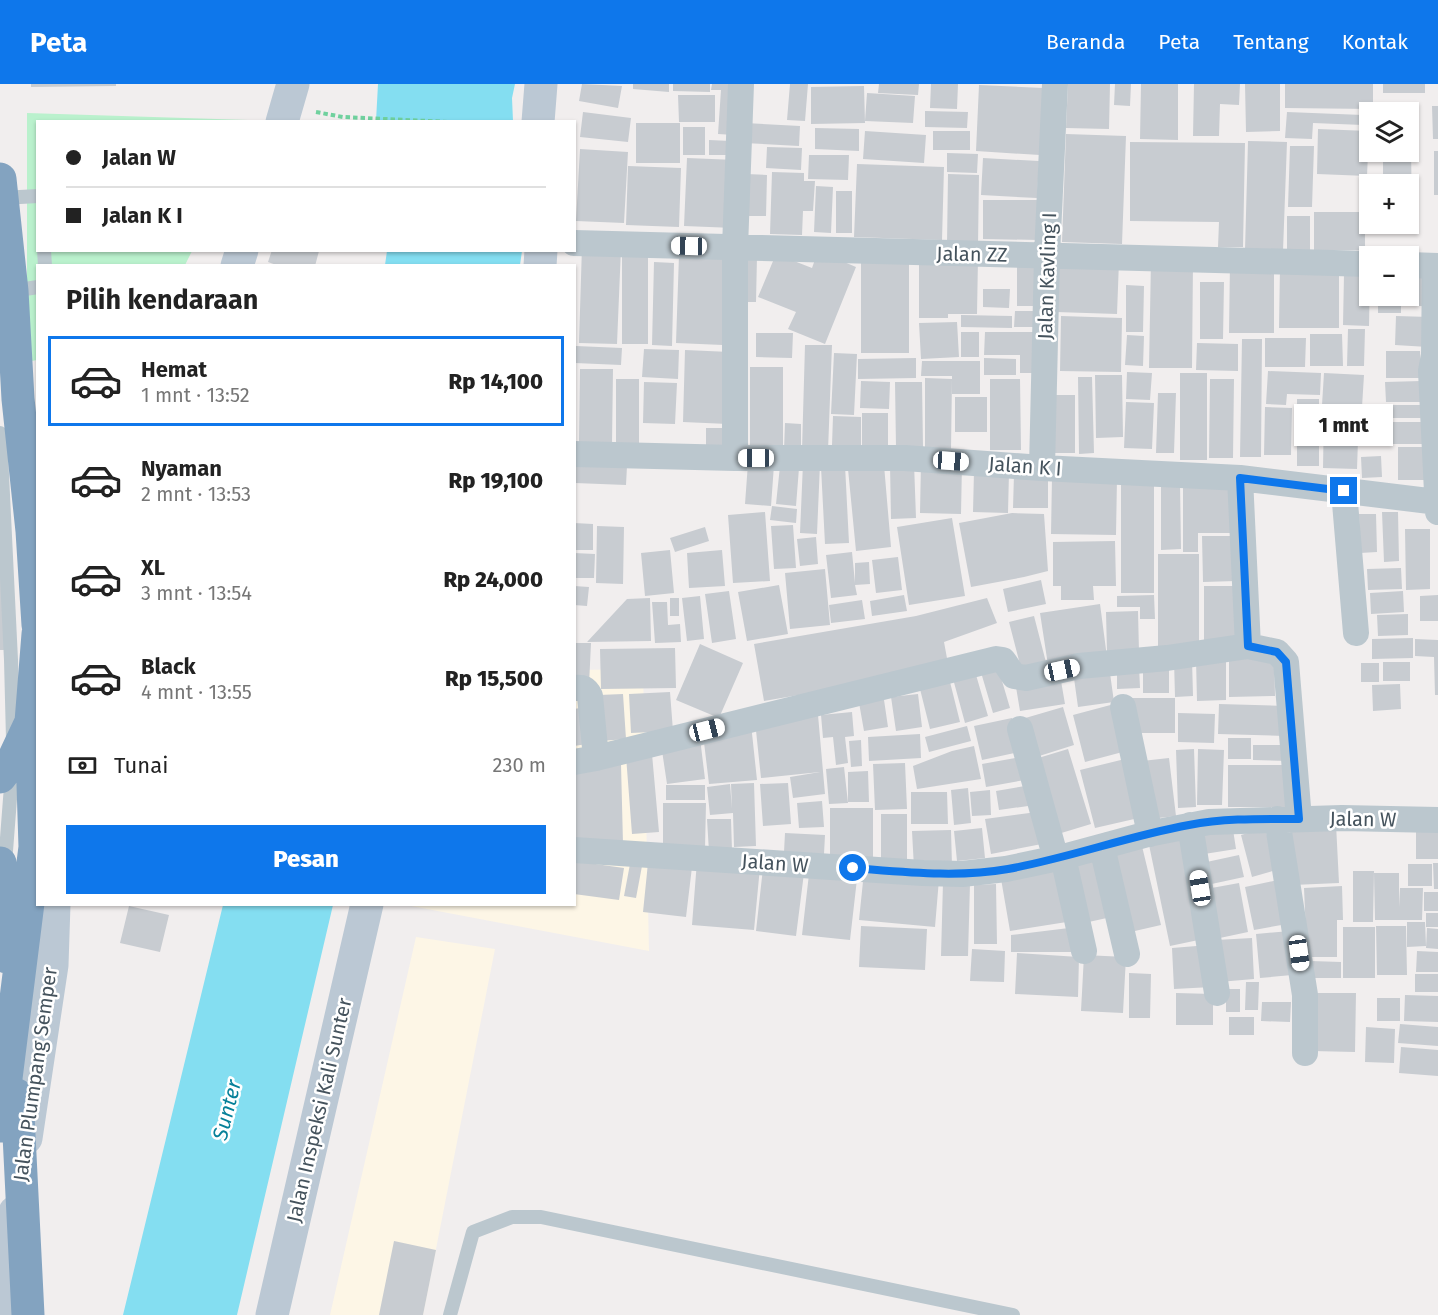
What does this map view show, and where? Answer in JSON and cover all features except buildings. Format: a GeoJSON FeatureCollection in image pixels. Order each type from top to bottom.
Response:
{"type":"FeatureCollection","features":[{"type":"Feature","properties":{"kind":"highway"},"geometry":{"type":"LineString","coordinates":[[1,189],[25,289],[36,594]]}},
{"type":"Feature","properties":{"kind":"highway"},"geometry":{"type":"LineString","coordinates":[[36,659],[31,722],[36,828]]}},
{"type":"Feature","properties":{"kind":"highway"},"geometry":{"type":"LineString","coordinates":[[7,768],[31,722]]}},
{"type":"Feature","properties":{"kind":"highway"},"geometry":{"type":"LineString","coordinates":[[0,1126],[36,856]]}},
{"type":"Feature","properties":{"kind":"highway"},"geometry":{"type":"LineString","coordinates":[[0,863],[17,1083],[28,1315]]}},
{"type":"Feature","properties":{"kind":"street"},"geometry":{"type":"LineString","coordinates":[[283,120],[293,84]]}},
{"type":"Feature","properties":{"kind":"street"},"geometry":{"type":"LineString","coordinates":[[538,120],[541,84]]}},
{"type":"Feature","properties":{"kind":"street"},"geometry":{"type":"LineString","coordinates":[[735,458],[735,248],[741,84]]}},
{"type":"Feature","properties":{"kind":"street","name":"Jalan Kavling I"},"geometry":{"type":"LineString","coordinates":[[1042,468],[1047,255],[1056,84]]}},
{"type":"Feature","properties":{"kind":"street","name":"Jalan ZZ"},"geometry":{"type":"LineString","coordinates":[[576,243],[1359,264]]}},
{"type":"Feature","properties":{"kind":"street"},"geometry":{"type":"LineString","coordinates":[[1419,265],[1437,266],[1434,355],[1431,371],[1438,505]]}},
{"type":"Feature","properties":{"kind":"street","name":"Jalan K I"},"geometry":{"type":"LineString","coordinates":[[576,454],[735,458],[905,458],[1042,468],[1240,478],[1438,505]]}},
{"type":"Feature","properties":{"kind":"street"},"geometry":{"type":"LineString","coordinates":[[1240,478],[1248,646]]}},
{"type":"Feature","properties":{"kind":"street"},"geometry":{"type":"LineString","coordinates":[[1344,491],[1356,633]]}},
{"type":"Feature","properties":{"kind":"street"},"geometry":{"type":"LineString","coordinates":[[576,688],[582,687],[590,696],[585,760],[996,659],[1003,660],[1014,676],[1026,678],[1079,666],[1167,658],[1248,646],[1277,652],[1286,662],[1288,819],[1305,994],[1305,1053]]}},
{"type":"Feature","properties":{"kind":"street"},"geometry":{"type":"LineString","coordinates":[[1123,707],[1150,834]]}},
{"type":"Feature","properties":{"kind":"street"},"geometry":{"type":"LineString","coordinates":[[1020,729],[1060,858],[1084,951]]}},
{"type":"Feature","properties":{"kind":"street","name":"Jalan W"},"geometry":{"type":"LineString","coordinates":[[576,850],[962,874],[1060,858],[1190,825],[1288,819],[1438,820]]}},
{"type":"Feature","properties":{"kind":"street"},"geometry":{"type":"LineString","coordinates":[[1190,825],[1217,993]]}},
{"type":"Feature","properties":{"kind":"street"},"geometry":{"type":"LineString","coordinates":[[1102,847],[1127,954]]}},
{"type":"Feature","properties":{"kind":"street","name":"Jalan Plumpang Semper"},"geometry":{"type":"LineString","coordinates":[[0,1315],[52,964],[54,906]]}},
{"type":"Feature","properties":{"kind":"street","name":"Jalan Inspeksi Kali Sunter"},"geometry":{"type":"LineString","coordinates":[[272,1315],[367,906]]}},
{"type":"Feature","properties":{"kind":"lane"},"geometry":{"type":"LineString","coordinates":[[1,189],[36,196]]}},
{"type":"Feature","properties":{"kind":"lane"},"geometry":{"type":"LineString","coordinates":[[0,434],[11,660],[0,932]]}},
{"type":"Feature","properties":{"kind":"lane"},"geometry":{"type":"LineString","coordinates":[[450,1315],[473,1232],[512,1217],[541,1217],[1013,1315]]}},
{"type":"Feature","properties":{"kind":"path"},"geometry":{"type":"LineString","coordinates":[[343,117],[404,120]]}},
{"type":"Feature","properties":{"kind":"shaded area"},"geometry":{"type":"Polygon","coordinates":[[[643,669],[649,951],[411,906],[576,906],[576,670],[643,669]]]}},
{"type":"Feature","properties":{"kind":"shaded area"},"geometry":{"type":"Polygon","coordinates":[[[416,937],[495,949],[423,1315],[330,1315],[416,937]]]}},
{"type":"Feature","properties":{"kind":"green space"},"geometry":{"type":"Polygon","coordinates":[[[27,113],[248,120],[36,120],[36,252],[192,252],[186,264],[36,264],[36,360],[27,362],[27,113]]]}},
{"type":"Feature","properties":{"kind":"water"},"geometry":{"type":"Polygon","coordinates":[[[378,84],[515,84],[512,98],[513,120],[376,120],[378,84]]]}},
{"type":"Feature","properties":{"kind":"water"},"geometry":{"type":"Polygon","coordinates":[[[387,252],[522,252],[520,264],[385,264],[387,252]]]}},
{"type":"Feature","properties":{"kind":"water","name":"Sunter"},"geometry":{"type":"Polygon","coordinates":[[[223,906],[333,906],[237,1315],[123,1315],[223,906]]]}},
{"type":"Feature","properties":{"kind":"route"},"geometry":{"type":"LineString","coordinates":[[853,868],[962,874],[1006,869],[1063,858],[1148,834],[1190,825],[1209,822],[1299,819],[1286,662],[1277,652],[1248,646],[1240,478],[1344,491]]}}]}
